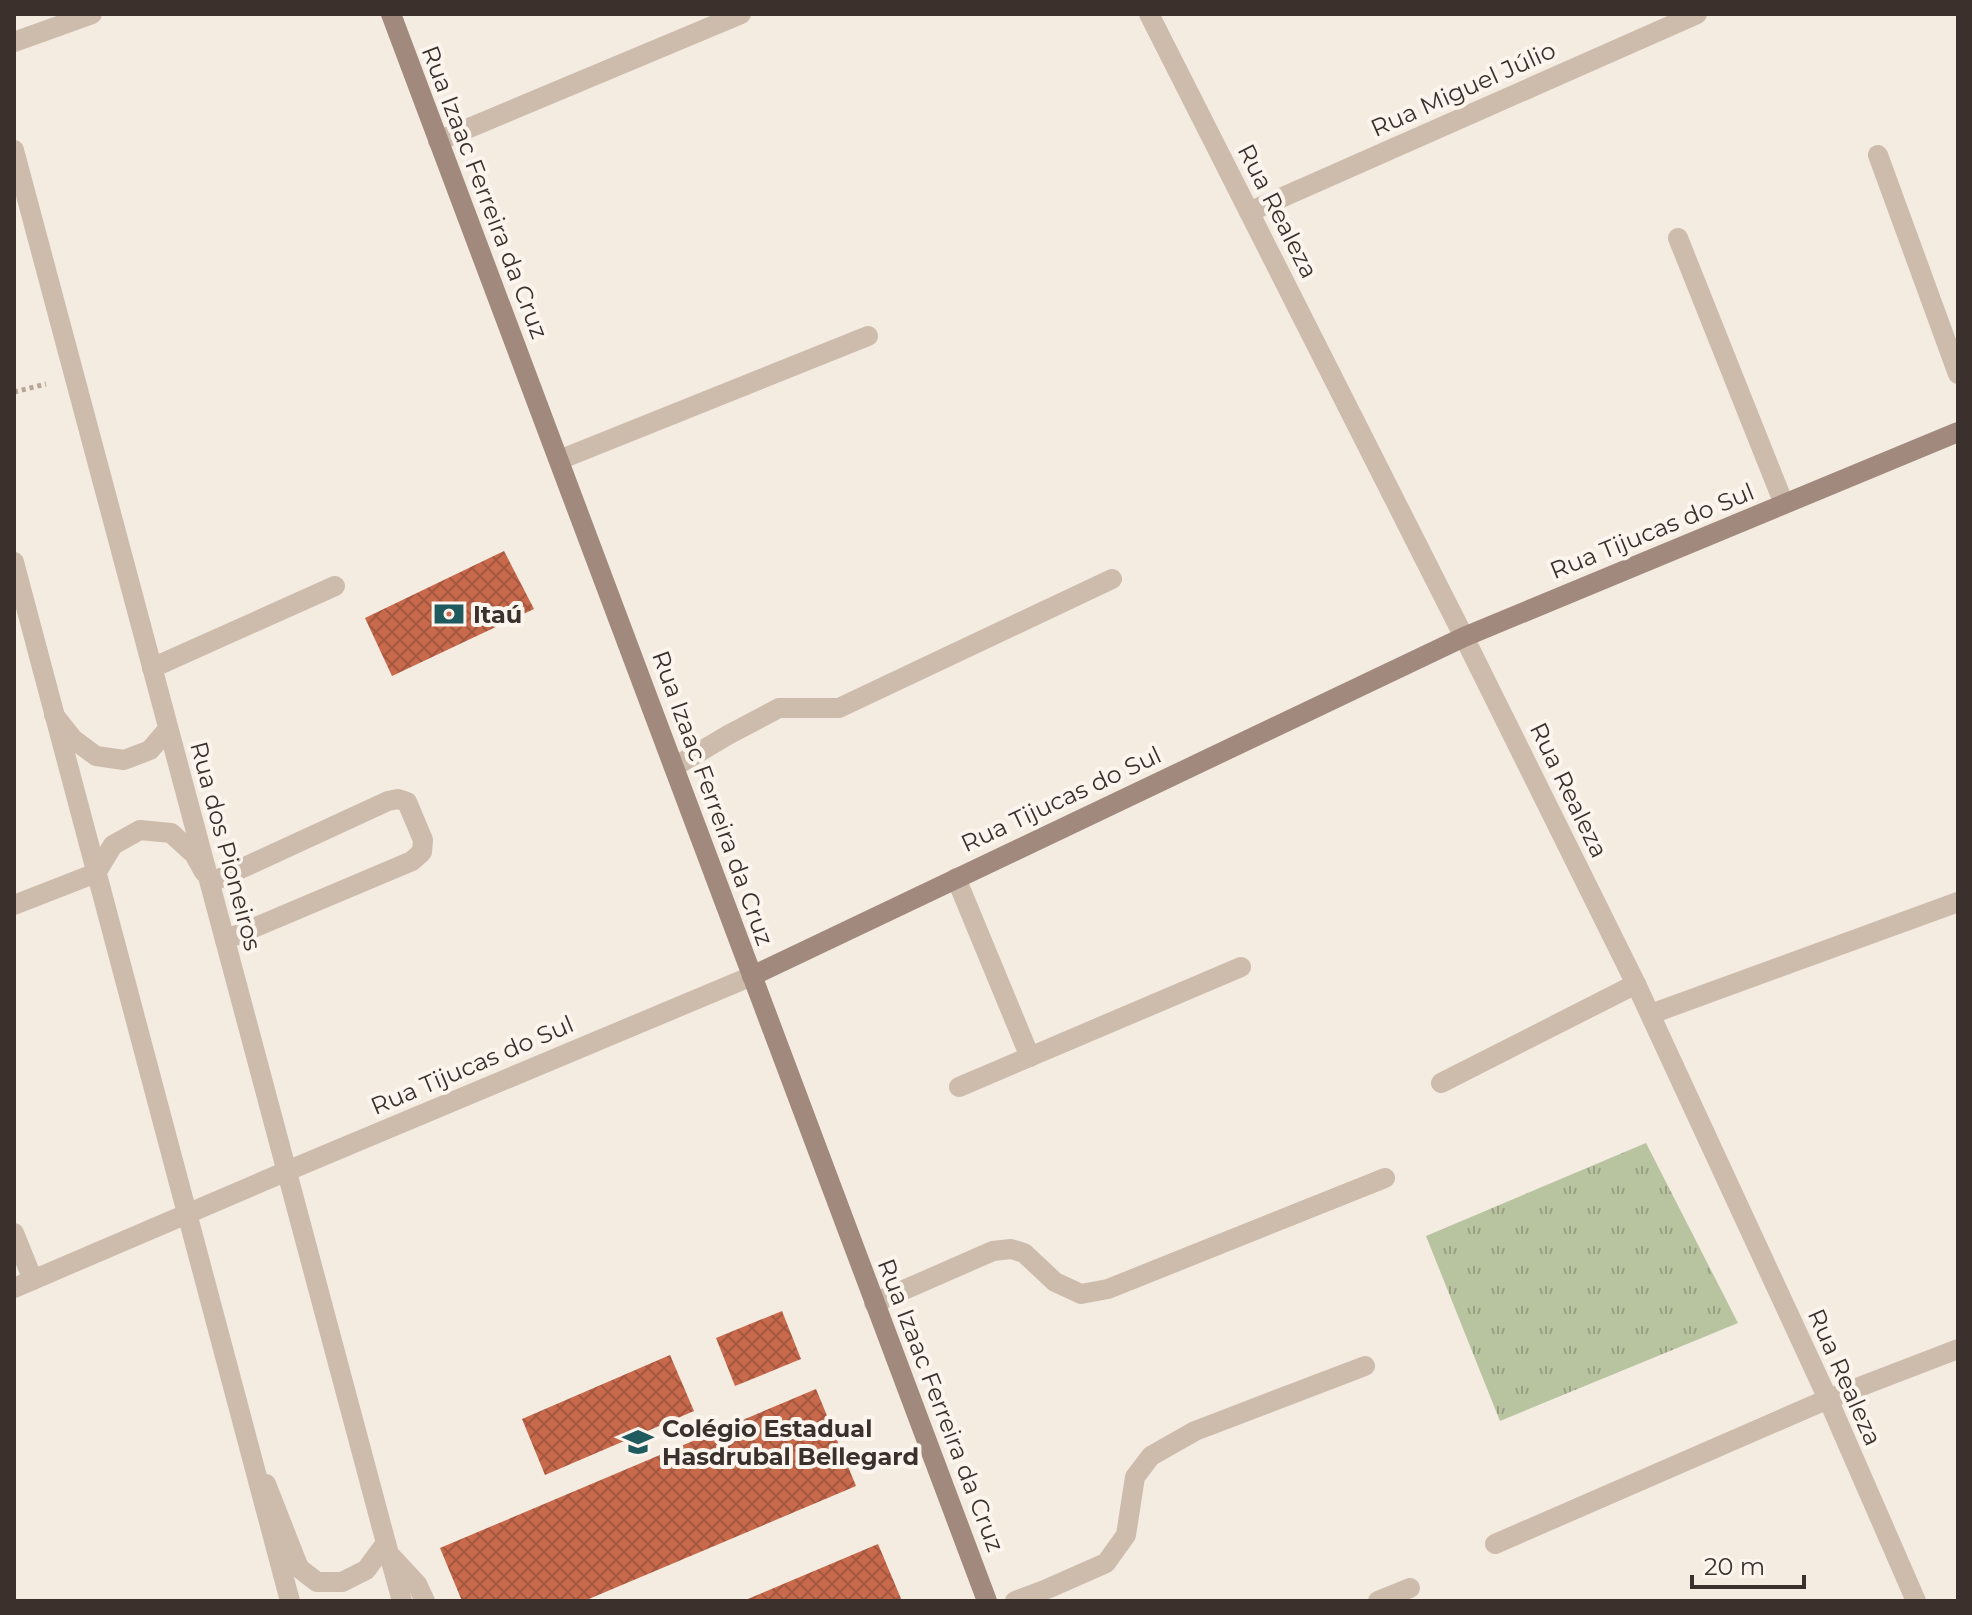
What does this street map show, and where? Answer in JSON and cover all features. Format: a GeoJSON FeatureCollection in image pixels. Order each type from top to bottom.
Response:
{"type":"FeatureCollection","features":[{"type":"Feature","properties":{"kind":"main road","name":"Rua Izaac Ferreira da Cruz"},"geometry":{"type":"LineString","coordinates":[[391,14],[987,1601]]}},
{"type":"Feature","properties":{"kind":"main road","name":"Rua Tijucas do Sul"},"geometry":{"type":"LineString","coordinates":[[752,976],[1464,637],[1958,432]]}},
{"type":"Feature","properties":{"kind":"street"},"geometry":{"type":"LineString","coordinates":[[14,42],[92,14]]}},
{"type":"Feature","properties":{"kind":"street"},"geometry":{"type":"LineString","coordinates":[[438,141],[741,14]]}},
{"type":"Feature","properties":{"kind":"street","name":"Rua Realeza"},"geometry":{"type":"LineString","coordinates":[[1149,14],[1651,1014],[1828,1399],[1916,1601]]}},
{"type":"Feature","properties":{"kind":"street","name":"Rua Miguel Júlio"},"geometry":{"type":"LineString","coordinates":[[1249,212],[1697,14]]}},
{"type":"Feature","properties":{"kind":"street","name":"Rua dos Pioneiros"},"geometry":{"type":"LineString","coordinates":[[14,150],[402,1601]]}},
{"type":"Feature","properties":{"kind":"street"},"geometry":{"type":"LineString","coordinates":[[1878,155],[1958,374]]}},
{"type":"Feature","properties":{"kind":"street"},"geometry":{"type":"LineString","coordinates":[[1678,238],[1784,504]]}},
{"type":"Feature","properties":{"kind":"street"},"geometry":{"type":"LineString","coordinates":[[559,460],[868,336]]}},
{"type":"Feature","properties":{"kind":"street"},"geometry":{"type":"LineString","coordinates":[[14,562],[289,1598]]}},
{"type":"Feature","properties":{"kind":"street"},"geometry":{"type":"LineString","coordinates":[[674,767],[779,708],[839,708],[1112,579]]}},
{"type":"Feature","properties":{"kind":"street"},"geometry":{"type":"LineString","coordinates":[[152,668],[335,586]]}},
{"type":"Feature","properties":{"kind":"street"},"geometry":{"type":"LineString","coordinates":[[54,715],[73,739],[96,756],[124,760],[150,750],[168,729]]}},
{"type":"Feature","properties":{"kind":"street"},"geometry":{"type":"LineString","coordinates":[[14,905],[96,873],[113,845],[140,830],[171,833],[194,854],[210,883],[388,801],[398,799],[407,802],[423,840],[422,852],[412,861],[225,940]]}},
{"type":"Feature","properties":{"kind":"street"},"geometry":{"type":"LineString","coordinates":[[956,878],[1030,1057]]}},
{"type":"Feature","properties":{"kind":"street"},"geometry":{"type":"LineString","coordinates":[[1651,1014],[1956,908]]}},
{"type":"Feature","properties":{"kind":"street"},"geometry":{"type":"LineString","coordinates":[[959,1087],[1241,967]]}},
{"type":"Feature","properties":{"kind":"street","name":"Rua Tijucas do Sul"},"geometry":{"type":"LineString","coordinates":[[23,1284],[752,976]]}},
{"type":"Feature","properties":{"kind":"street"},"geometry":{"type":"LineString","coordinates":[[1441,1083],[1636,984]]}},
{"type":"Feature","properties":{"kind":"street"},"geometry":{"type":"LineString","coordinates":[[874,1303],[993,1251],[1011,1249],[1024,1253],[1055,1282],[1081,1294],[1108,1289],[1385,1178]]}},
{"type":"Feature","properties":{"kind":"street"},"geometry":{"type":"LineString","coordinates":[[14,1233],[23,1284]]}},
{"type":"Feature","properties":{"kind":"street"},"geometry":{"type":"LineString","coordinates":[[1495,1544],[1828,1399],[1958,1349]]}},
{"type":"Feature","properties":{"kind":"street"},"geometry":{"type":"LineString","coordinates":[[1015,1601],[1106,1563],[1126,1535],[1135,1477],[1151,1456],[1195,1431],[1365,1366]]}},
{"type":"Feature","properties":{"kind":"street"},"geometry":{"type":"LineString","coordinates":[[243,1424],[299,1568],[317,1582],[342,1582],[366,1570],[388,1549]]}},
{"type":"Feature","properties":{"kind":"street","name":"Rua dos Pioneiros"},"geometry":{"type":"LineString","coordinates":[[388,1549],[417,1584],[425,1601]]}},
{"type":"Feature","properties":{"kind":"street"},"geometry":{"type":"LineString","coordinates":[[1378,1601],[1410,1588]]}},
{"type":"Feature","properties":{"kind":"green space"},"geometry":{"type":"Polygon","coordinates":[[[1646,1143],[1738,1323],[1500,1421],[1426,1236],[1646,1143]]]}},
{"type":"Feature","properties":{"kind":"building","name":"Itaú"},"geometry":{"type":"Polygon","coordinates":[[[504,551],[534,609],[392,676],[365,618],[504,551]]]}},
{"type":"Feature","properties":{"kind":"building"},"geometry":{"type":"Polygon","coordinates":[[[782,1311],[801,1359],[735,1386],[716,1338],[782,1311]]]}},
{"type":"Feature","properties":{"kind":"building"},"geometry":{"type":"Polygon","coordinates":[[[670,1355],[694,1411],[545,1475],[522,1419],[670,1355]]]}},
{"type":"Feature","properties":{"kind":"building"},"geometry":{"type":"Polygon","coordinates":[[[816,1389],[856,1486],[584,1601],[462,1601],[440,1548],[816,1389]]]}},
{"type":"Feature","properties":{"kind":"building"},"geometry":{"type":"Polygon","coordinates":[[[878,1544],[902,1601],[743,1601],[878,1544]]]}},
{"type":"Feature","properties":{"kind":"place","name":"Itaú"},"geometry":{"type":"Point","coordinates":[449,614]}},
{"type":"Feature","properties":{"kind":"place","name":"Colégio Estadual Hasdrubal Bellegard"},"geometry":{"type":"Point","coordinates":[638,1442]}}]}
